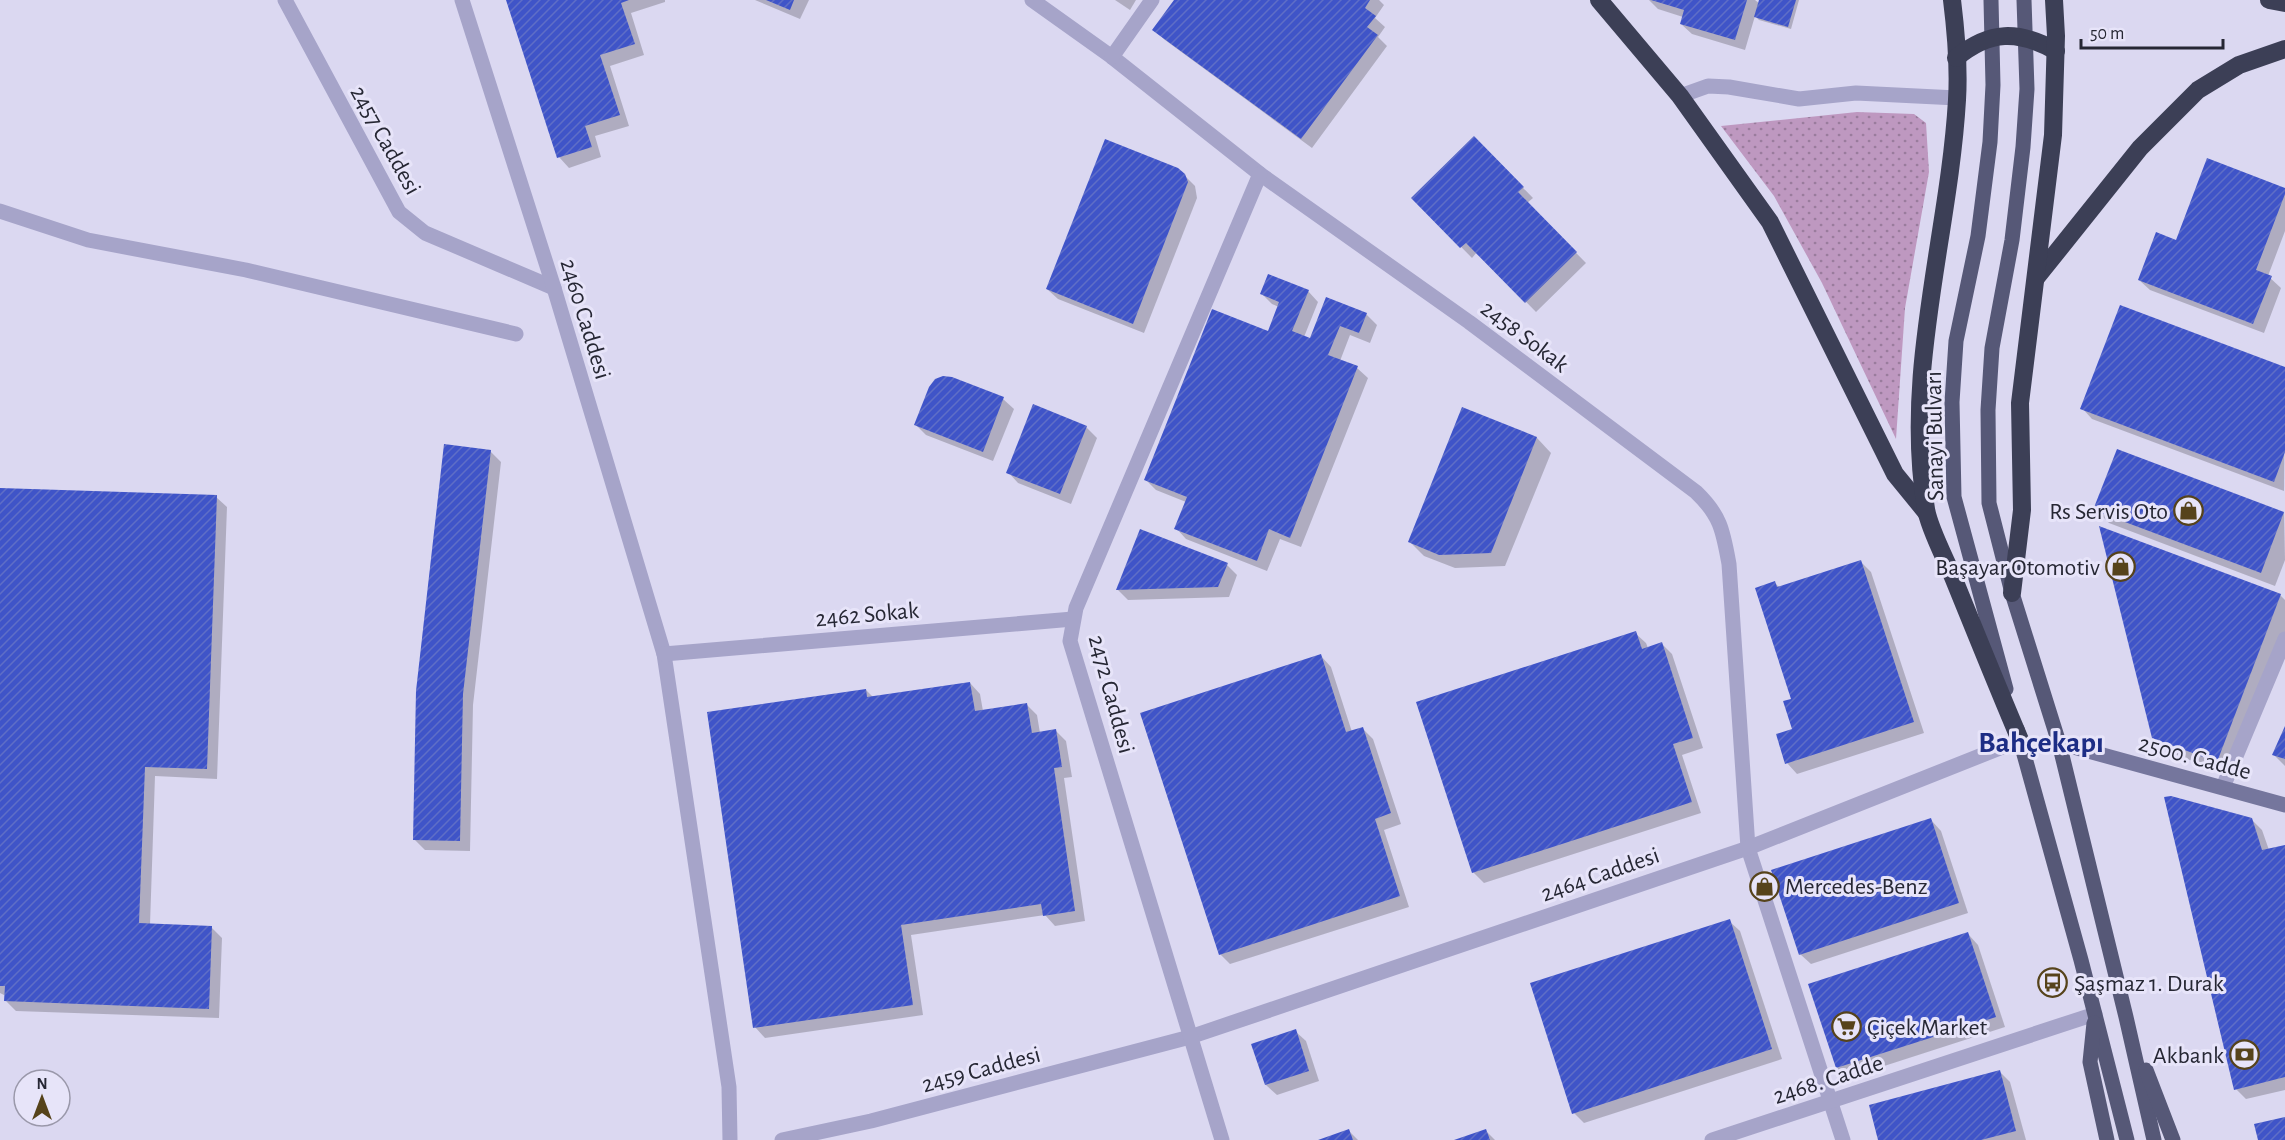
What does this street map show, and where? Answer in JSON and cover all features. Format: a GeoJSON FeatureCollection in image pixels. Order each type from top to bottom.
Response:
{"type":"FeatureCollection","features":[{"type":"Feature","properties":{"kind":"highway"},"geometry":{"type":"LineString","coordinates":[[1599,0],[1680,96],[1770,222],[1895,474],[1926,512],[2019,740]]}},
{"type":"Feature","properties":{"kind":"highway"},"geometry":{"type":"LineString","coordinates":[[1926,512],[1920,439],[1924,335],[1947,196],[1958,98],[1952,0]]}},
{"type":"Feature","properties":{"kind":"highway"},"geometry":{"type":"LineString","coordinates":[[2012,593],[2022,510],[2020,403],[2054,135],[2056,51],[2054,0]]}},
{"type":"Feature","properties":{"kind":"highway"},"geometry":{"type":"LineString","coordinates":[[2269,0],[2285,3]]}},
{"type":"Feature","properties":{"kind":"highway"},"geometry":{"type":"LineString","coordinates":[[1956,58],[1978,42],[2009,35],[2027,38],[2056,51]]}},
{"type":"Feature","properties":{"kind":"highway"},"geometry":{"type":"LineString","coordinates":[[2035,280],[2140,148],[2198,90],[2239,65],[2285,49]]}},
{"type":"Feature","properties":{"kind":"main road","name":"Sanayi Bulvarı"},"geometry":{"type":"LineString","coordinates":[[1991,0],[1993,85],[1990,142],[1978,236],[1956,342],[1952,402],[1954,497],[2095,1014],[2127,1140]]}},
{"type":"Feature","properties":{"kind":"main road"},"geometry":{"type":"LineString","coordinates":[[2024,0],[2027,89],[2023,147],[2012,240],[1992,348],[1988,410],[1989,503],[2012,593],[2059,743],[2154,1140]]}},
{"type":"Feature","properties":{"kind":"main road"},"geometry":{"type":"LineString","coordinates":[[2095,1014],[2090,1062],[2106,1140]]}},
{"type":"Feature","properties":{"kind":"main road"},"geometry":{"type":"LineString","coordinates":[[2126,1017],[2173,1140]]}},
{"type":"Feature","properties":{"kind":"street","name":"2457 Caddesi"},"geometry":{"type":"LineString","coordinates":[[285,0],[399,212],[425,233],[554,288]]}},
{"type":"Feature","properties":{"kind":"street","name":"2460 Caddesi"},"geometry":{"type":"LineString","coordinates":[[462,0],[535,235],[554,288],[664,654],[729,1087],[730,1140]]}},
{"type":"Feature","properties":{"kind":"street","name":"2458 Sokak"},"geometry":{"type":"LineString","coordinates":[[1032,0],[1112,57],[1260,174],[1469,322],[1708,503],[1720,523],[1729,564],[1748,848],[1843,1140]]}},
{"type":"Feature","properties":{"kind":"street"},"geometry":{"type":"LineString","coordinates":[[1112,57],[1152,0]]}},
{"type":"Feature","properties":{"kind":"street"},"geometry":{"type":"LineString","coordinates":[[1680,96],[1708,86],[1729,87],[1799,99],[1856,93],[1958,98]]}},
{"type":"Feature","properties":{"kind":"street","name":"2472 Caddesi"},"geometry":{"type":"LineString","coordinates":[[1222,1140],[1070,641],[1076,608],[1260,174]]}},
{"type":"Feature","properties":{"kind":"street"},"geometry":{"type":"LineString","coordinates":[[0,211],[88,240],[246,270],[516,334]]}},
{"type":"Feature","properties":{"kind":"street","name":"2462 Sokak"},"geometry":{"type":"LineString","coordinates":[[664,654],[1073,619]]}},
{"type":"Feature","properties":{"kind":"street"},"geometry":{"type":"LineString","coordinates":[[2223,787],[2285,639]]}},
{"type":"Feature","properties":{"kind":"street","name":"2464 Caddesi"},"geometry":{"type":"LineString","coordinates":[[1190,1037],[1748,848],[2019,740]]}},
{"type":"Feature","properties":{"kind":"street","name":"2500. Cadde"},"geometry":{"type":"LineString","coordinates":[[2059,743],[2285,805]]}},
{"type":"Feature","properties":{"kind":"street","name":"2468. Cadde"},"geometry":{"type":"LineString","coordinates":[[1712,1140],[2095,1014]]}},
{"type":"Feature","properties":{"kind":"street","name":"2459 Caddesi"},"geometry":{"type":"LineString","coordinates":[[782,1140],[871,1121],[1190,1037]]}},
{"type":"Feature","properties":{"kind":"shaded area"},"geometry":{"type":"Polygon","coordinates":[[[1857,112],[1914,114],[1926,123],[1929,172],[1905,308],[1896,439],[1822,283],[1774,196],[1721,126],[1857,112]]]}},
{"type":"Feature","properties":{"kind":"building"},"geometry":{"type":"Polygon","coordinates":[[[506,0],[629,0],[621,3],[635,44],[600,55],[620,115],[585,126],[592,147],[557,158],[506,0]]]}},
{"type":"Feature","properties":{"kind":"building"},"geometry":{"type":"Polygon","coordinates":[[[766,0],[794,0],[790,10],[766,0]]]}},
{"type":"Feature","properties":{"kind":"building"},"geometry":{"type":"Polygon","coordinates":[[[1174,0],[1370,0],[1365,8],[1376,16],[1367,27],[1378,35],[1301,139],[1152,30],[1174,0]]]}},
{"type":"Feature","properties":{"kind":"building"},"geometry":{"type":"Polygon","coordinates":[[[1651,0],[1747,0],[1735,40],[1680,24],[1684,10],[1651,0]]]}},
{"type":"Feature","properties":{"kind":"building"},"geometry":{"type":"Polygon","coordinates":[[[1759,0],[1796,0],[1788,27],[1754,17],[1759,0]]]}},
{"type":"Feature","properties":{"kind":"building"},"geometry":{"type":"Polygon","coordinates":[[[1474,136],[1524,187],[1518,192],[1577,252],[1525,303],[1466,243],[1460,248],[1411,198],[1474,136]]]}},
{"type":"Feature","properties":{"kind":"building"},"geometry":{"type":"Polygon","coordinates":[[[1105,139],[1178,168],[1185,174],[1188,182],[1133,324],[1046,289],[1105,139]]]}},
{"type":"Feature","properties":{"kind":"building"},"geometry":{"type":"Polygon","coordinates":[[[2207,158],[2285,188],[2285,194],[2256,270],[2272,276],[2253,324],[2138,280],[2156,232],[2176,240],[2207,158]]]}},
{"type":"Feature","properties":{"kind":"building"},"geometry":{"type":"Polygon","coordinates":[[[1268,274],[1309,290],[1292,331],[1310,338],[1326,297],[1367,313],[1359,333],[1340,326],[1328,355],[1358,366],[1290,538],[1269,529],[1257,561],[1174,529],[1187,497],[1144,480],[1212,309],[1268,331],[1279,302],[1260,294],[1268,274]]]}},
{"type":"Feature","properties":{"kind":"building"},"geometry":{"type":"Polygon","coordinates":[[[2120,305],[2285,367],[2285,452],[2274,482],[2080,409],[2120,305]]]}},
{"type":"Feature","properties":{"kind":"building"},"geometry":{"type":"Polygon","coordinates":[[[943,376],[952,377],[1004,397],[983,452],[914,425],[929,387],[935,379],[943,376]]]}},
{"type":"Feature","properties":{"kind":"building"},"geometry":{"type":"Polygon","coordinates":[[[1033,404],[1087,426],[1060,494],[1006,473],[1033,404]]]}},
{"type":"Feature","properties":{"kind":"building"},"geometry":{"type":"Polygon","coordinates":[[[1462,407],[1537,437],[1491,553],[1439,555],[1408,542],[1462,407]]]}},
{"type":"Feature","properties":{"kind":"building"},"geometry":{"type":"Polygon","coordinates":[[[444,444],[491,450],[463,694],[460,841],[413,840],[416,691],[444,444]]]}},
{"type":"Feature","properties":{"kind":"building","name":"Rs Servis Oto"},"geometry":{"type":"Polygon","coordinates":[[[2117,449],[2284,512],[2261,573],[2093,510],[2117,449]]]}},
{"type":"Feature","properties":{"kind":"building"},"geometry":{"type":"Polygon","coordinates":[[[0,488],[217,495],[207,769],[145,767],[139,923],[212,926],[209,1009],[4,1001],[5,986],[0,986],[0,488]]]}},
{"type":"Feature","properties":{"kind":"building"},"geometry":{"type":"Polygon","coordinates":[[[2099,526],[2281,594],[2217,762],[2152,738],[2099,526]]]}},
{"type":"Feature","properties":{"kind":"building"},"geometry":{"type":"Polygon","coordinates":[[[1140,529],[1228,563],[1218,587],[1116,590],[1140,529]]]}},
{"type":"Feature","properties":{"kind":"building"},"geometry":{"type":"Polygon","coordinates":[[[1861,560],[1914,722],[1785,764],[1776,734],[1792,729],[1783,701],[1791,699],[1755,588],[1775,581],[1777,587],[1861,560]]]}},
{"type":"Feature","properties":{"kind":"building"},"geometry":{"type":"Polygon","coordinates":[[[1636,631],[1642,649],[1662,642],[1693,738],[1673,744],[1692,802],[1472,873],[1416,702],[1636,631]]]}},
{"type":"Feature","properties":{"kind":"building"},"geometry":{"type":"Polygon","coordinates":[[[1321,654],[1346,732],[1363,727],[1391,813],[1375,819],[1400,896],[1219,955],[1140,713],[1321,654]]]}},
{"type":"Feature","properties":{"kind":"building"},"geometry":{"type":"Polygon","coordinates":[[[970,682],[975,711],[1027,703],[1032,733],[1056,729],[1062,767],[1054,768],[1075,911],[1043,916],[1041,904],[901,925],[913,1005],[753,1028],[707,712],[866,689],[867,697],[970,682]]]}},
{"type":"Feature","properties":{"kind":"building"},"geometry":{"type":"Polygon","coordinates":[[[2285,726],[2285,759],[2272,755],[2285,726]]]}},
{"type":"Feature","properties":{"kind":"building"},"geometry":{"type":"Polygon","coordinates":[[[2171,796],[2252,818],[2262,850],[2285,845],[2285,1077],[2234,1090],[2164,797],[2171,796]]]}},
{"type":"Feature","properties":{"kind":"building"},"geometry":{"type":"Polygon","coordinates":[[[1931,818],[1959,903],[1799,955],[1771,870],[1931,818]]]}},
{"type":"Feature","properties":{"kind":"building"},"geometry":{"type":"Polygon","coordinates":[[[1730,919],[1772,1049],[1572,1114],[1530,983],[1730,919]]]}},
{"type":"Feature","properties":{"kind":"building"},"geometry":{"type":"Polygon","coordinates":[[[1968,932],[1996,1017],[1836,1068],[1808,984],[1968,932]]]}},
{"type":"Feature","properties":{"kind":"building"},"geometry":{"type":"Polygon","coordinates":[[[1296,1029],[1309,1071],[1265,1085],[1251,1044],[1296,1029]]]}},
{"type":"Feature","properties":{"kind":"building"},"geometry":{"type":"Polygon","coordinates":[[[2000,1070],[2016,1131],[1981,1140],[1878,1140],[1869,1105],[2000,1070]]]}},
{"type":"Feature","properties":{"kind":"building"},"geometry":{"type":"Polygon","coordinates":[[[2285,1117],[2285,1140],[2258,1140],[2254,1124],[2285,1117]]]}},
{"type":"Feature","properties":{"kind":"building"},"geometry":{"type":"Polygon","coordinates":[[[1349,1129],[1353,1140],[1318,1140],[1349,1129]]]}},
{"type":"Feature","properties":{"kind":"building"},"geometry":{"type":"Polygon","coordinates":[[[1486,1129],[1490,1140],[1454,1140],[1486,1129]]]}},
{"type":"Feature","properties":{"kind":"place","name":"Rs Servis Oto"},"geometry":{"type":"Point","coordinates":[2189,511]}},
{"type":"Feature","properties":{"kind":"place","name":"Başayar Otomotiv"},"geometry":{"type":"Point","coordinates":[2121,567]}},
{"type":"Feature","properties":{"kind":"place","name":"Mercedes-Benz"},"geometry":{"type":"Point","coordinates":[1764,886]}},
{"type":"Feature","properties":{"kind":"place","name":"Şaşmaz 1. Durak"},"geometry":{"type":"Point","coordinates":[2053,983]}},
{"type":"Feature","properties":{"kind":"place","name":"Çiçek Market"},"geometry":{"type":"Point","coordinates":[1846,1027]}},
{"type":"Feature","properties":{"kind":"place","name":"Akbank"},"geometry":{"type":"Point","coordinates":[2245,1055]}},
{"type":"Feature","properties":{"kind":"district","name":"Bahçekapı"},"geometry":{"type":"Point","coordinates":[2041,742]}}]}
